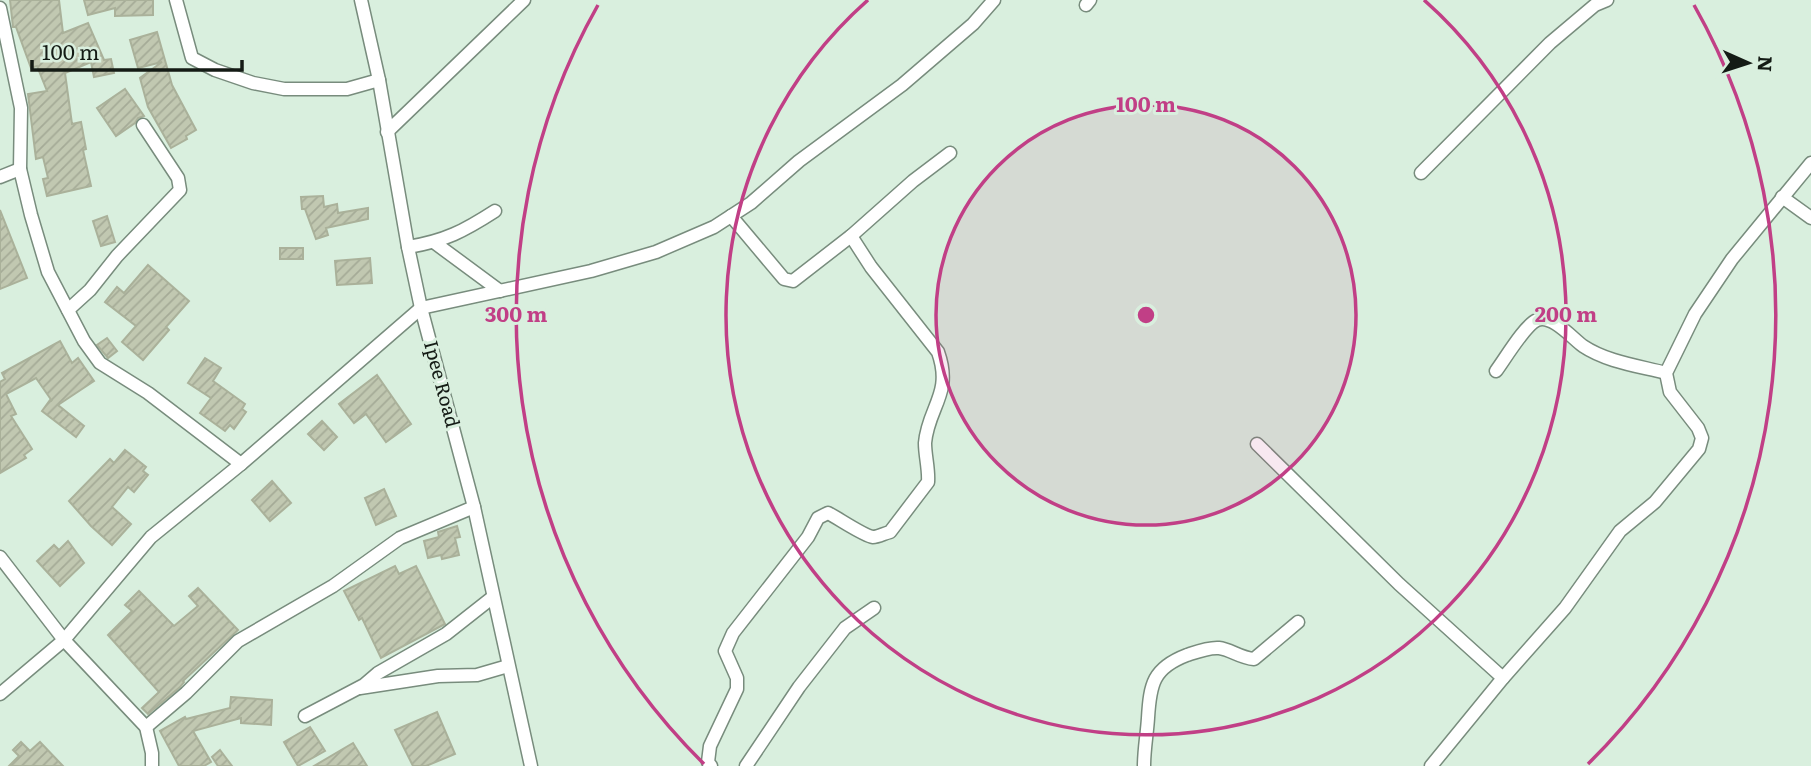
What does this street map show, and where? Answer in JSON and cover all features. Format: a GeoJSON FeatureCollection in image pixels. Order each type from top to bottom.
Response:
{"type":"FeatureCollection","features":[{"type":"Feature","properties":{"kind":"street"},"geometry":{"type":"LineString","coordinates":[[176,0],[192,58],[215,70],[253,83],[284,89],[347,89],[379,80]]}},
{"type":"Feature","properties":{"kind":"street","name":"Ipee Road"},"geometry":{"type":"LineString","coordinates":[[361,0],[379,80],[421,308],[474,507],[531,766]]}},
{"type":"Feature","properties":{"kind":"street"},"geometry":{"type":"LineString","coordinates":[[387,132],[524,0]]}},
{"type":"Feature","properties":{"kind":"street"},"geometry":{"type":"LineString","coordinates":[[0,694],[64,640],[151,537],[241,464],[421,308],[591,271],[656,252],[714,227],[751,203],[808,153],[902,85],[973,24],[994,0]]}},
{"type":"Feature","properties":{"kind":"street"},"geometry":{"type":"LineString","coordinates":[[1421,173],[1549,43],[1595,5],[1607,0]]}},
{"type":"Feature","properties":{"kind":"street"},"geometry":{"type":"LineString","coordinates":[[0,8],[21,108],[20,169],[48,272],[84,341],[100,363],[148,393],[241,464]]}},
{"type":"Feature","properties":{"kind":"street"},"geometry":{"type":"LineString","coordinates":[[68,310],[180,190],[178,178],[143,125]]}},
{"type":"Feature","properties":{"kind":"street"},"geometry":{"type":"LineString","coordinates":[[731,216],[784,279],[793,281],[950,153]]}},
{"type":"Feature","properties":{"kind":"street"},"geometry":{"type":"LineString","coordinates":[[1431,766],[1565,608],[1620,531],[1655,502],[1699,449],[1702,438],[1698,428],[1670,392],[1666,373],[1695,314],[1732,259],[1811,163]]}},
{"type":"Feature","properties":{"kind":"street"},"geometry":{"type":"LineString","coordinates":[[0,177],[20,169]]}},
{"type":"Feature","properties":{"kind":"street"},"geometry":{"type":"LineString","coordinates":[[1782,197],[1811,219]]}},
{"type":"Feature","properties":{"kind":"street"},"geometry":{"type":"LineString","coordinates":[[408,247],[435,243],[466,230],[495,211]]}},
{"type":"Feature","properties":{"kind":"street"},"geometry":{"type":"LineString","coordinates":[[711,766],[708,762],[710,746],[737,689],[737,678],[725,651],[733,633],[808,537],[818,518],[828,513],[873,537],[882,535],[890,532],[897,524],[928,482],[925,442],[943,387],[942,365],[937,352],[871,267],[851,236]]}},
{"type":"Feature","properties":{"kind":"street"},"geometry":{"type":"LineString","coordinates":[[435,243],[500,291]]}},
{"type":"Feature","properties":{"kind":"street"},"geometry":{"type":"LineString","coordinates":[[1496,371],[1530,326],[1538,320],[1549,320],[1586,348],[1618,361],[1666,373]]}},
{"type":"Feature","properties":{"kind":"street"},"geometry":{"type":"LineString","coordinates":[[1257,444],[1399,584],[1503,678]]}},
{"type":"Feature","properties":{"kind":"street"},"geometry":{"type":"LineString","coordinates":[[146,727],[186,693],[238,641],[333,586],[400,538],[474,507]]}},
{"type":"Feature","properties":{"kind":"street"},"geometry":{"type":"LineString","coordinates":[[0,557],[64,640],[146,727],[152,752],[152,766]]}},
{"type":"Feature","properties":{"kind":"street"},"geometry":{"type":"LineString","coordinates":[[304,716],[359,688],[378,673],[455,629],[494,597]]}},
{"type":"Feature","properties":{"kind":"street"},"geometry":{"type":"LineString","coordinates":[[746,766],[799,687],[845,628],[874,608]]}},
{"type":"Feature","properties":{"kind":"street"},"geometry":{"type":"LineString","coordinates":[[1144,766],[1149,702],[1152,685],[1159,671],[1171,661],[1220,648],[1244,659],[1254,659],[1298,622]]}},
{"type":"Feature","properties":{"kind":"street"},"geometry":{"type":"LineString","coordinates":[[359,688],[438,676],[477,675],[509,667]]}},
{"type":"Feature","properties":{"kind":"building"},"geometry":{"type":"Polygon","coordinates":[[[10,0],[59,0],[63,33],[88,23],[104,60],[111,59],[114,73],[94,77],[91,62],[65,73],[72,124],[81,122],[86,149],[83,150],[91,186],[47,196],[43,179],[48,178],[43,157],[36,159],[28,94],[47,91],[37,66],[31,68],[16,27],[13,27],[10,0]]]}},
{"type":"Feature","properties":{"kind":"building"},"geometry":{"type":"Polygon","coordinates":[[[84,0],[153,0],[153,15],[115,16],[115,8],[88,15],[84,0]]]}},
{"type":"Feature","properties":{"kind":"building"},"geometry":{"type":"Polygon","coordinates":[[[157,32],[172,85],[196,130],[171,148],[148,107],[140,78],[162,62],[138,68],[130,40],[157,32]]]}},
{"type":"Feature","properties":{"kind":"building"},"geometry":{"type":"Polygon","coordinates":[[[125,89],[144,116],[116,136],[97,108],[125,89]]]}},
{"type":"Feature","properties":{"kind":"building"},"geometry":{"type":"Polygon","coordinates":[[[323,196],[324,207],[337,204],[338,213],[368,208],[368,219],[326,228],[328,235],[316,239],[305,209],[302,209],[301,197],[323,196]]]}},
{"type":"Feature","properties":{"kind":"building"},"geometry":{"type":"Polygon","coordinates":[[[0,210],[27,278],[0,289],[0,210]]]}},
{"type":"Feature","properties":{"kind":"building"},"geometry":{"type":"Polygon","coordinates":[[[107,216],[115,242],[101,246],[93,221],[107,216]]]}},
{"type":"Feature","properties":{"kind":"building"},"geometry":{"type":"Polygon","coordinates":[[[280,248],[303,248],[303,259],[280,259],[280,248]]]}},
{"type":"Feature","properties":{"kind":"building"},"geometry":{"type":"Polygon","coordinates":[[[370,258],[372,283],[337,285],[335,261],[370,258]]]}},
{"type":"Feature","properties":{"kind":"building"},"geometry":{"type":"Polygon","coordinates":[[[148,265],[189,301],[166,327],[169,330],[143,360],[122,342],[136,326],[105,302],[117,287],[124,293],[148,265]]]}},
{"type":"Feature","properties":{"kind":"building"},"geometry":{"type":"Polygon","coordinates":[[[107,338],[117,351],[108,358],[97,345],[107,338]]]}},
{"type":"Feature","properties":{"kind":"building"},"geometry":{"type":"Polygon","coordinates":[[[60,341],[72,363],[78,358],[94,381],[58,405],[84,426],[76,437],[42,411],[50,400],[52,401],[36,378],[6,394],[16,414],[11,416],[32,449],[24,455],[26,458],[0,473],[0,382],[5,379],[2,373],[60,341]]]}},
{"type":"Feature","properties":{"kind":"building"},"geometry":{"type":"Polygon","coordinates":[[[205,358],[221,368],[213,381],[245,404],[242,409],[246,412],[234,429],[230,425],[225,431],[200,413],[211,398],[188,383],[205,358]]]}},
{"type":"Feature","properties":{"kind":"building"},"geometry":{"type":"Polygon","coordinates":[[[377,375],[411,424],[386,442],[366,414],[354,423],[339,404],[377,375]]]}},
{"type":"Feature","properties":{"kind":"building"},"geometry":{"type":"Polygon","coordinates":[[[322,421],[337,437],[324,450],[308,434],[322,421]]]}},
{"type":"Feature","properties":{"kind":"building"},"geometry":{"type":"Polygon","coordinates":[[[125,450],[146,467],[143,471],[148,475],[134,492],[128,487],[112,507],[131,524],[112,545],[69,501],[110,459],[114,463],[125,450]]]}},
{"type":"Feature","properties":{"kind":"building"},"geometry":{"type":"Polygon","coordinates":[[[272,481],[291,503],[270,521],[252,500],[272,481]]]}},
{"type":"Feature","properties":{"kind":"building"},"geometry":{"type":"Polygon","coordinates":[[[384,489],[396,516],[376,525],[365,498],[384,489]]]}},
{"type":"Feature","properties":{"kind":"building"},"geometry":{"type":"Polygon","coordinates":[[[457,526],[460,537],[455,538],[459,555],[442,559],[441,555],[428,558],[424,541],[439,537],[438,532],[457,526]]]}},
{"type":"Feature","properties":{"kind":"building"},"geometry":{"type":"Polygon","coordinates":[[[68,541],[84,563],[60,586],[37,561],[54,545],[59,550],[68,541]]]}},
{"type":"Feature","properties":{"kind":"building"},"geometry":{"type":"Polygon","coordinates":[[[395,566],[399,574],[416,566],[445,624],[381,658],[362,618],[359,620],[344,591],[395,566]]]}},
{"type":"Feature","properties":{"kind":"building"},"geometry":{"type":"Polygon","coordinates":[[[198,588],[238,630],[148,714],[142,708],[159,692],[108,635],[132,611],[125,605],[139,591],[174,626],[198,606],[189,596],[198,588]]]}},
{"type":"Feature","properties":{"kind":"building"},"geometry":{"type":"Polygon","coordinates":[[[231,697],[272,700],[271,725],[241,723],[241,718],[193,731],[211,762],[204,766],[179,766],[160,731],[185,717],[186,719],[230,708],[231,697]]]}},
{"type":"Feature","properties":{"kind":"building"},"geometry":{"type":"Polygon","coordinates":[[[437,712],[455,754],[426,766],[413,766],[395,730],[437,712]]]}},
{"type":"Feature","properties":{"kind":"building"},"geometry":{"type":"Polygon","coordinates":[[[310,727],[325,751],[298,766],[284,742],[310,727]]]}},
{"type":"Feature","properties":{"kind":"building"},"geometry":{"type":"Polygon","coordinates":[[[21,742],[30,751],[40,742],[63,766],[9,766],[19,756],[13,750],[21,742]]]}},
{"type":"Feature","properties":{"kind":"building"},"geometry":{"type":"Polygon","coordinates":[[[353,743],[367,766],[314,766],[353,743]]]}},
{"type":"Feature","properties":{"kind":"building"},"geometry":{"type":"Polygon","coordinates":[[[220,750],[232,766],[218,766],[212,757],[220,750]]]}}]}
